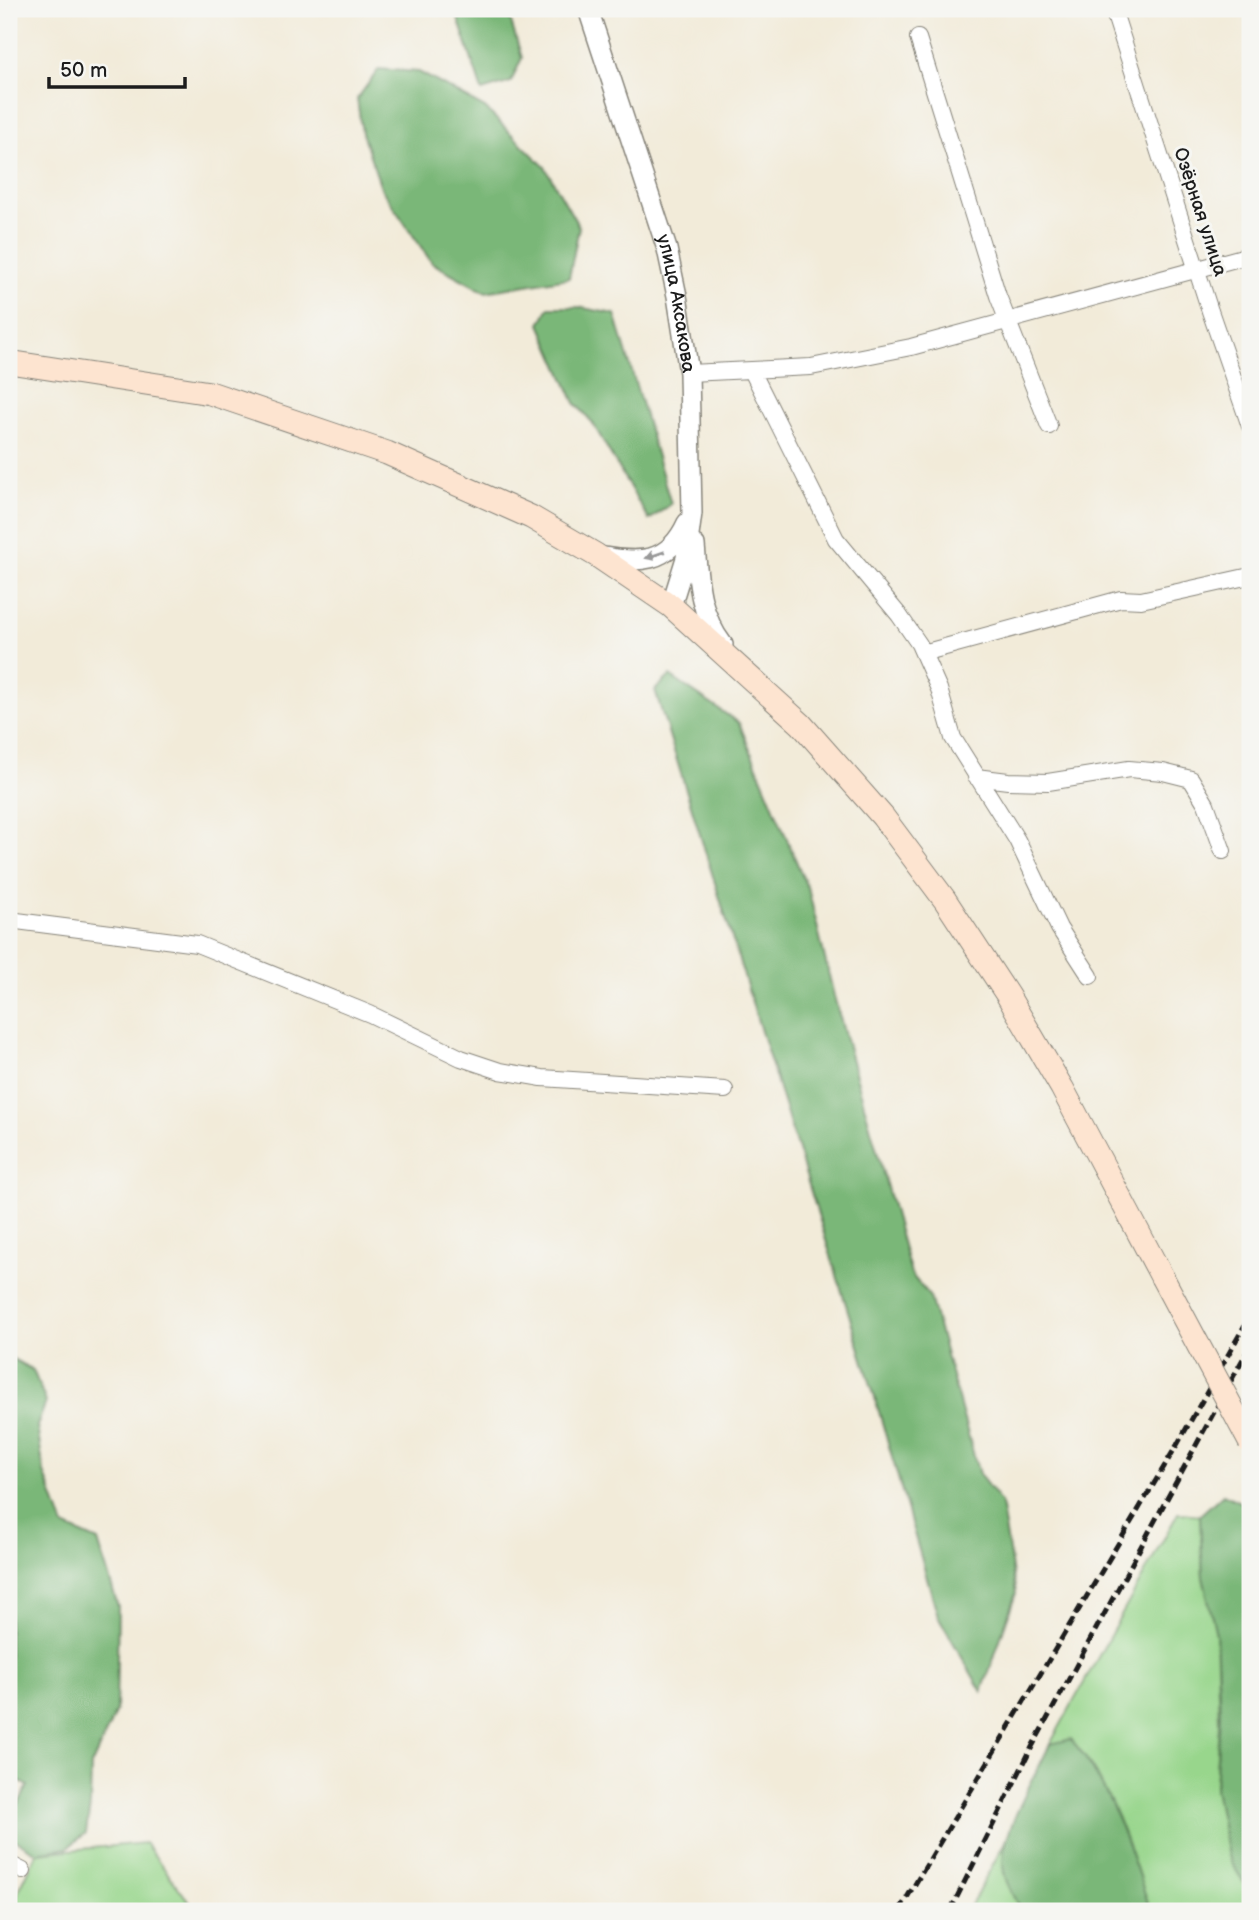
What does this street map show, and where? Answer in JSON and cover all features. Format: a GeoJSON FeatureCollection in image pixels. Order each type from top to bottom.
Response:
{"type":"FeatureCollection","features":[{"type":"Feature","properties":{"kind":"main road"},"geometry":{"type":"LineString","coordinates":[[9,362],[210,393],[387,453],[531,517],[596,555],[671,606],[801,724],[883,817],[945,900],[1008,996],[1062,1088],[1250,1442]]}},
{"type":"Feature","properties":{"kind":"street","name":"улица Аксакова"},"geometry":{"type":"LineString","coordinates":[[588,9],[667,249],[689,373],[692,513],[686,558],[671,606]]}},
{"type":"Feature","properties":{"kind":"street","name":"Озёрная улица"},"geometry":{"type":"LineString","coordinates":[[1113,9],[1250,426]]}},
{"type":"Feature","properties":{"kind":"street"},"geometry":{"type":"LineString","coordinates":[[918,38],[1007,320],[1049,426]]}},
{"type":"Feature","properties":{"kind":"street"},"geometry":{"type":"LineString","coordinates":[[689,373],[811,367],[911,347],[1250,255]]}},
{"type":"Feature","properties":{"kind":"street"},"geometry":{"type":"LineString","coordinates":[[752,371],[836,539],[899,615],[923,653],[939,689],[954,738],[1017,841],[1059,929],[1090,976]]}},
{"type":"Feature","properties":{"kind":"street"},"geometry":{"type":"LineString","coordinates":[[596,555],[622,560],[657,557],[672,548],[692,513]]}},
{"type":"Feature","properties":{"kind":"street"},"geometry":{"type":"LineString","coordinates":[[692,513],[702,608],[712,631],[737,664]]}},
{"type":"Feature","properties":{"kind":"street"},"geometry":{"type":"LineString","coordinates":[[923,653],[1121,599],[1141,600],[1250,576]]}},
{"type":"Feature","properties":{"kind":"street"},"geometry":{"type":"LineString","coordinates":[[976,777],[1048,782],[1129,769],[1163,772],[1191,779],[1206,804],[1223,851]]}},
{"type":"Feature","properties":{"kind":"street"},"geometry":{"type":"LineString","coordinates":[[9,920],[197,944],[370,1014],[461,1058],[500,1071],[542,1078],[725,1090]]}},
{"type":"Feature","properties":{"kind":"green space"},"geometry":{"type":"Polygon","coordinates":[[[455,9],[507,9],[522,58],[511,82],[482,91],[455,9]]]}},
{"type":"Feature","properties":{"kind":"green space"},"geometry":{"type":"Polygon","coordinates":[[[379,69],[419,72],[485,108],[545,167],[579,227],[569,278],[485,292],[432,263],[382,190],[362,133],[357,99],[379,69]]]}},
{"type":"Feature","properties":{"kind":"green space"},"geometry":{"type":"Polygon","coordinates":[[[549,307],[578,307],[615,314],[671,504],[649,520],[592,422],[575,403],[540,324],[549,307]]]}},
{"type":"Feature","properties":{"kind":"green space"},"geometry":{"type":"Polygon","coordinates":[[[670,676],[739,723],[809,892],[834,996],[911,1274],[930,1297],[979,1474],[1001,1503],[1016,1593],[982,1692],[938,1616],[875,1398],[655,690],[670,676]]]}},
{"type":"Feature","properties":{"kind":"green space"},"geometry":{"type":"Polygon","coordinates":[[[9,1357],[33,1370],[46,1402],[37,1426],[44,1472],[64,1526],[98,1541],[118,1607],[116,1711],[91,1766],[86,1833],[67,1848],[37,1853],[9,1836],[9,1821],[28,1786],[9,1775],[9,1357]]]}},
{"type":"Feature","properties":{"kind":"green space"},"geometry":{"type":"Polygon","coordinates":[[[1223,1494],[1246,1505],[1250,1513],[1250,1894],[1228,1856],[1215,1788],[1220,1715],[1216,1634],[1203,1577],[1200,1515],[1223,1494]]]}},
{"type":"Feature","properties":{"kind":"green space"},"geometry":{"type":"Polygon","coordinates":[[[1178,1513],[1200,1515],[1203,1577],[1216,1633],[1219,1723],[1215,1788],[1228,1856],[1249,1889],[1250,1911],[1151,1911],[1117,1817],[1050,1744],[1178,1513]]]}},
{"type":"Feature","properties":{"kind":"green space"},"geometry":{"type":"Polygon","coordinates":[[[1071,1739],[1086,1758],[1109,1799],[1151,1911],[1021,1911],[1012,1893],[1004,1873],[1003,1860],[1009,1832],[1050,1744],[1071,1739]]]}},
{"type":"Feature","properties":{"kind":"green space"},"geometry":{"type":"Polygon","coordinates":[[[1009,1834],[1006,1874],[1021,1911],[968,1911],[1009,1834]]]}},
{"type":"Feature","properties":{"kind":"green space"},"geometry":{"type":"Polygon","coordinates":[[[145,1843],[196,1911],[9,1911],[37,1853],[145,1843]]]}},
{"type":"Feature","properties":{"kind":"railway"},"geometry":{"type":"LineString","coordinates":[[899,1911],[1177,1445],[1250,1316]]}},
{"type":"Feature","properties":{"kind":"railway"},"geometry":{"type":"LineString","coordinates":[[950,1911],[1033,1745],[1250,1346]]}}]}
